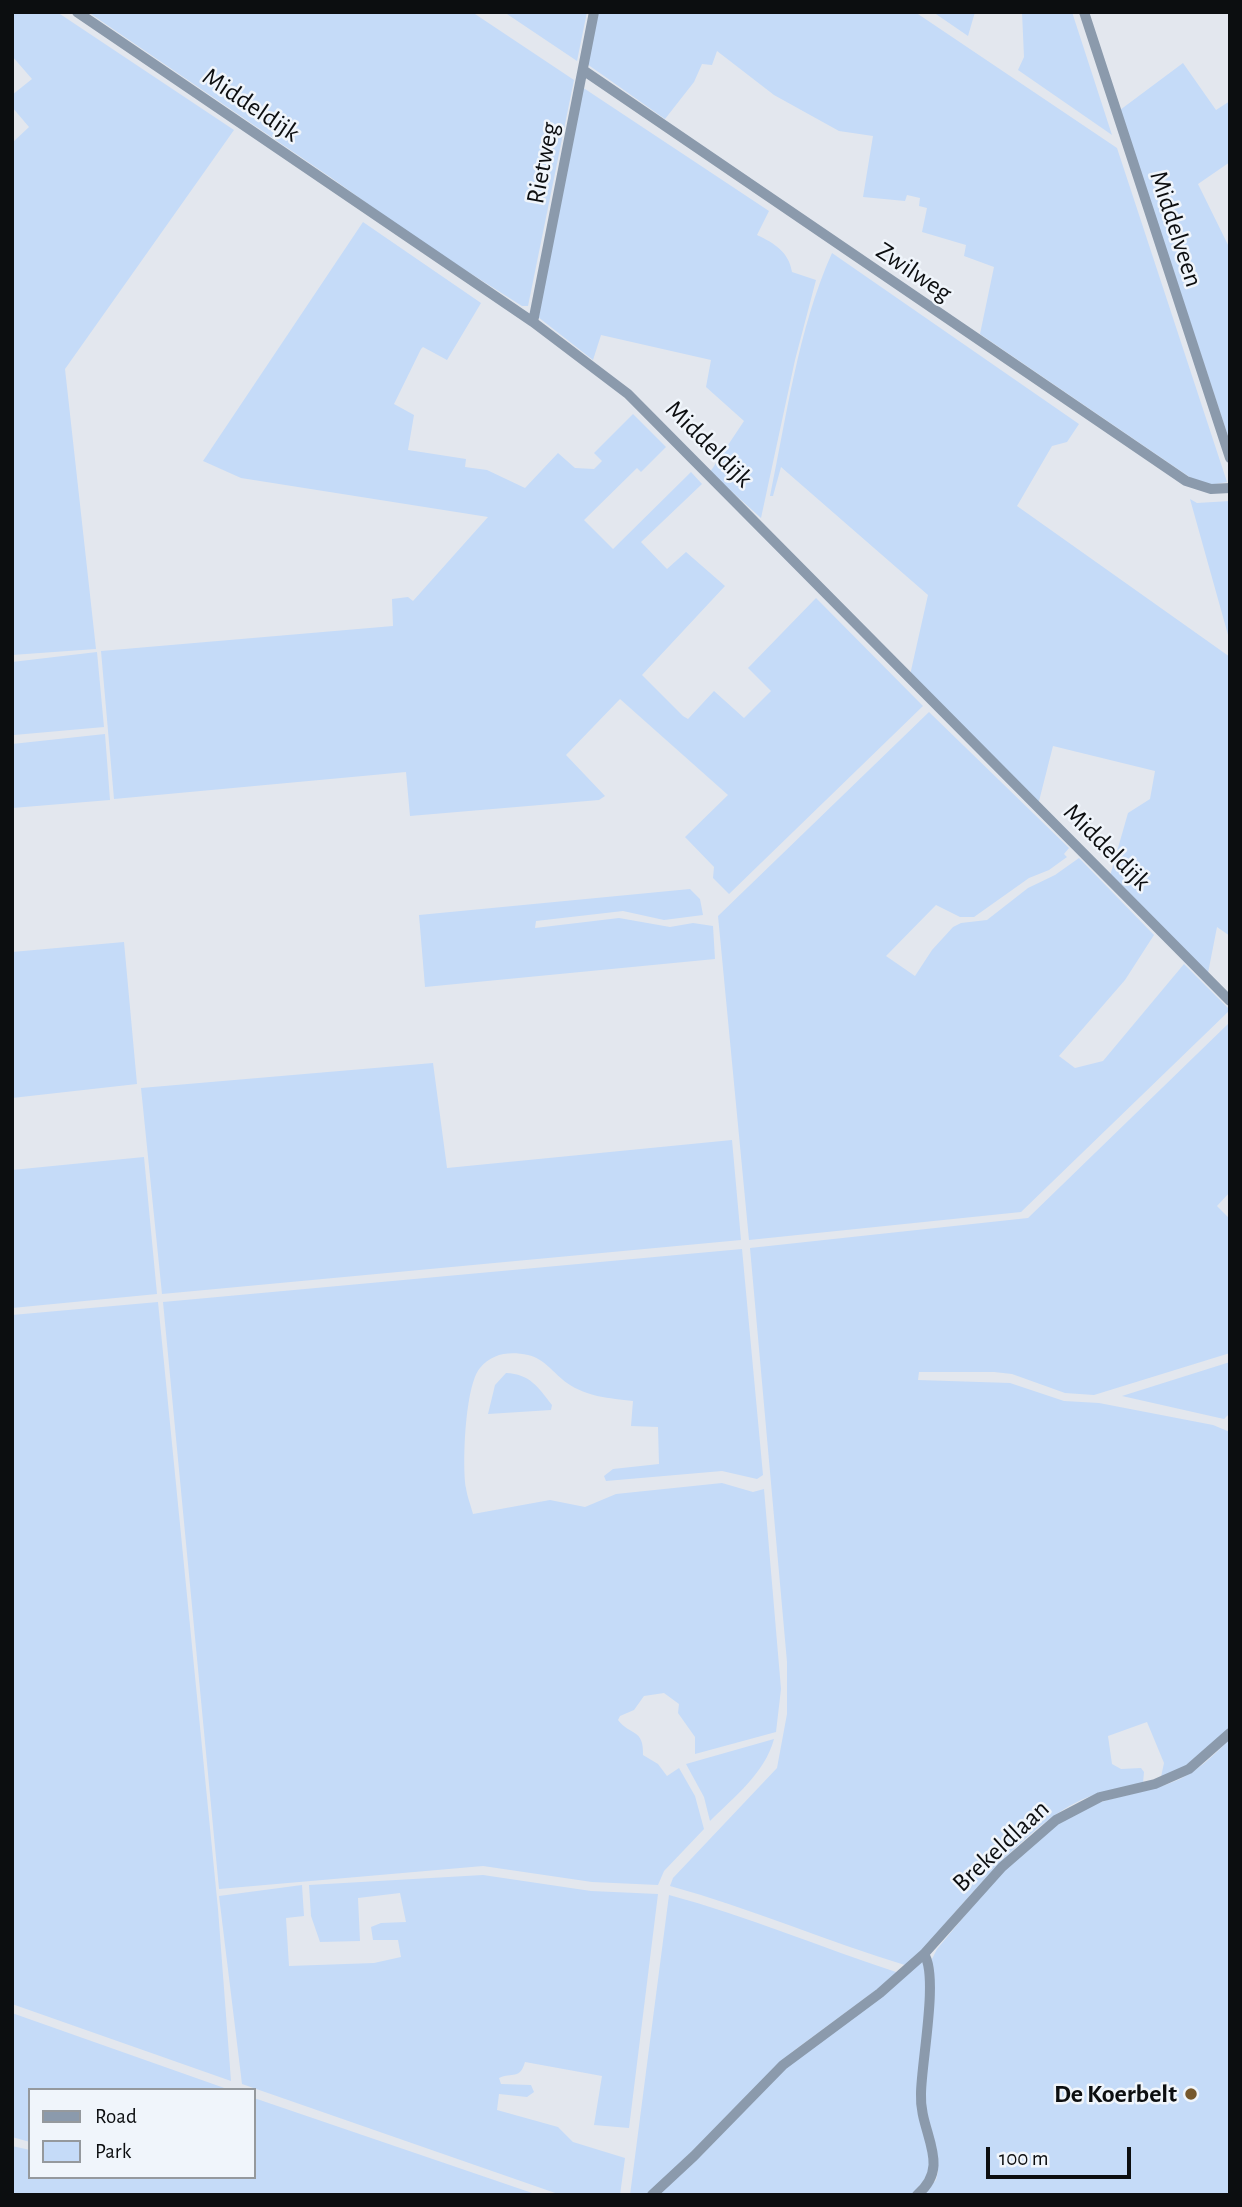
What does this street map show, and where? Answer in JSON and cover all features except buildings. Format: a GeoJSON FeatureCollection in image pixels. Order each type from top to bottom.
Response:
{"type":"FeatureCollection","features":[{"type":"Feature","properties":{"kind":"street","name":"Middeldijk"},"geometry":{"type":"LineString","coordinates":[[77,12],[597,368],[654,417],[1230,1001]]}},
{"type":"Feature","properties":{"kind":"street","name":"Rietweg"},"geometry":{"type":"LineString","coordinates":[[533,322],[594,12]]}},
{"type":"Feature","properties":{"kind":"street","name":"Middelveen"},"geometry":{"type":"LineString","coordinates":[[1084,12],[1230,458]]}},
{"type":"Feature","properties":{"kind":"street","name":"Zwilweg"},"geometry":{"type":"LineString","coordinates":[[583,70],[1186,481],[1211,489],[1230,488]]}},
{"type":"Feature","properties":{"kind":"street","name":"Brekeldlaan"},"geometry":{"type":"LineString","coordinates":[[652,2195],[694,2157],[783,2065],[880,1993],[924,1954],[1002,1867],[1056,1819],[1100,1797],[1155,1784],[1189,1769],[1230,1733]]}},
{"type":"Feature","properties":{"kind":"street"},"geometry":{"type":"LineString","coordinates":[[917,2195],[928,2185],[935,2169],[921,2102],[928,2006],[928,1960],[924,1954]]}},
{"type":"Feature","properties":{"kind":"green space"},"geometry":{"type":"Polygon","coordinates":[[[12,12],[57,12],[234,130],[65,369],[96,649],[12,655],[12,143],[29,127],[12,107],[12,95],[32,79],[12,56],[12,12]]]}},
{"type":"Feature","properties":{"kind":"green space"},"geometry":{"type":"Polygon","coordinates":[[[88,12],[472,12],[574,80],[528,306],[522,306],[421,242],[88,12]]]}},
{"type":"Feature","properties":{"kind":"green space"},"geometry":{"type":"Polygon","coordinates":[[[504,12],[587,12],[577,61],[504,12]]]}},
{"type":"Feature","properties":{"kind":"green space"},"geometry":{"type":"Polygon","coordinates":[[[597,12],[915,12],[1117,148],[1227,482],[1210,485],[1191,478],[980,334],[994,267],[964,256],[966,245],[922,232],[927,208],[919,206],[920,198],[907,195],[905,201],[863,197],[873,136],[839,131],[774,95],[717,51],[712,65],[702,64],[694,82],[665,119],[587,64],[597,12]]]}},
{"type":"Feature","properties":{"kind":"green space"},"geometry":{"type":"Polygon","coordinates":[[[933,12],[975,12],[968,36],[933,12]]]}},
{"type":"Feature","properties":{"kind":"green space"},"geometry":{"type":"Polygon","coordinates":[[[1022,12],[1072,12],[1112,135],[1018,70],[1024,57],[1022,12]]]}},
{"type":"Feature","properties":{"kind":"green space"},"geometry":{"type":"Polygon","coordinates":[[[1183,63],[1216,110],[1230,101],[1230,162],[1198,184],[1230,249],[1230,442],[1120,110],[1183,63]]]}},
{"type":"Feature","properties":{"kind":"green space"},"geometry":{"type":"Polygon","coordinates":[[[582,87],[769,211],[757,235],[780,249],[788,259],[792,272],[816,280],[795,360],[761,518],[710,472],[744,421],[706,387],[711,360],[601,335],[593,360],[538,317],[582,87]]]}},
{"type":"Feature","properties":{"kind":"green space"},"geometry":{"type":"Polygon","coordinates":[[[363,222],[481,303],[447,360],[423,347],[421,349],[394,404],[414,415],[408,450],[466,459],[465,467],[487,470],[525,488],[558,453],[575,468],[594,469],[602,461],[594,453],[633,414],[666,447],[641,472],[637,468],[584,520],[613,549],[691,472],[702,484],[641,542],[667,569],[686,552],[725,586],[642,675],[683,716],[688,719],[714,691],[744,718],[771,691],[748,668],[816,598],[923,706],[729,894],[713,878],[714,867],[685,837],[728,795],[620,699],[566,755],[605,796],[599,800],[410,816],[406,772],[114,799],[101,651],[393,626],[392,599],[408,597],[413,601],[488,517],[241,478],[203,461],[363,222]]]}},
{"type":"Feature","properties":{"kind":"green space"},"geometry":{"type":"Polygon","coordinates":[[[832,253],[1079,424],[1067,442],[1052,446],[1017,506],[1230,657],[1230,936],[1217,927],[1208,973],[1110,876],[1128,813],[1150,799],[1155,771],[1053,746],[1038,805],[910,675],[928,595],[781,467],[773,496],[770,496],[802,342],[820,282],[832,253]]]}},
{"type":"Feature","properties":{"kind":"green space"},"geometry":{"type":"Polygon","coordinates":[[[1190,499],[1197,503],[1230,501],[1230,642],[1190,499]]]}},
{"type":"Feature","properties":{"kind":"green space"},"geometry":{"type":"Polygon","coordinates":[[[97,652],[104,727],[14,735],[12,662],[97,652]]]}},
{"type":"Feature","properties":{"kind":"green space"},"geometry":{"type":"Polygon","coordinates":[[[929,712],[1069,848],[1064,854],[1067,857],[1049,870],[1029,878],[974,917],[960,917],[936,905],[886,956],[915,976],[932,950],[953,927],[961,923],[987,920],[1028,888],[1055,875],[1079,858],[1154,935],[1125,980],[1059,1056],[1075,1068],[1103,1061],[1184,964],[1230,1010],[1021,1212],[749,1240],[718,916],[929,712]]]}},
{"type":"Feature","properties":{"kind":"green space"},"geometry":{"type":"Polygon","coordinates":[[[105,734],[110,800],[12,808],[12,744],[105,734]]]}},
{"type":"Feature","properties":{"kind":"green space"},"geometry":{"type":"Polygon","coordinates":[[[690,889],[700,899],[703,915],[664,920],[623,911],[536,921],[535,928],[619,918],[670,927],[693,923],[713,926],[715,959],[425,987],[419,915],[690,889]]]}},
{"type":"Feature","properties":{"kind":"green space"},"geometry":{"type":"Polygon","coordinates":[[[124,942],[137,1084],[12,1098],[12,952],[124,942]]]}},
{"type":"Feature","properties":{"kind":"green space"},"geometry":{"type":"Polygon","coordinates":[[[1230,1022],[1230,1192],[1217,1206],[1230,1219],[1230,1353],[1094,1395],[1065,1393],[1012,1374],[994,1372],[919,1372],[918,1380],[1010,1383],[1064,1401],[1099,1403],[1213,1425],[1230,1432],[1230,1729],[1183,1768],[1161,1777],[1164,1763],[1147,1722],[1108,1736],[1112,1764],[1121,1769],[1141,1768],[1144,1772],[1143,1783],[1081,1800],[1034,1831],[989,1875],[908,1966],[670,1886],[673,1878],[777,1768],[787,1714],[787,1662],[750,1248],[1028,1218],[1230,1022]]]}},
{"type":"Feature","properties":{"kind":"green space"},"geometry":{"type":"Polygon","coordinates":[[[433,1063],[447,1168],[732,1140],[741,1240],[162,1294],[141,1088],[433,1063]]]}},
{"type":"Feature","properties":{"kind":"green space"},"geometry":{"type":"Polygon","coordinates":[[[144,1157],[157,1294],[12,1308],[12,1170],[144,1157]]]}},
{"type":"Feature","properties":{"kind":"green space"},"geometry":{"type":"Polygon","coordinates":[[[742,1249],[763,1475],[757,1479],[722,1471],[606,1481],[604,1476],[613,1469],[659,1464],[658,1427],[631,1426],[633,1401],[582,1391],[567,1383],[539,1359],[528,1355],[502,1354],[490,1359],[480,1368],[471,1391],[466,1426],[465,1477],[473,1514],[550,1500],[585,1507],[616,1494],[722,1483],[753,1492],[764,1489],[781,1689],[776,1732],[695,1754],[695,1737],[678,1713],[679,1704],[664,1693],[644,1696],[634,1710],[620,1716],[618,1720],[639,1736],[643,1755],[658,1764],[667,1776],[679,1768],[695,1796],[704,1829],[664,1871],[658,1885],[592,1882],[483,1866],[219,1889],[163,1302],[742,1249]]]}},
{"type":"Feature","properties":{"kind":"green space"},"geometry":{"type":"Polygon","coordinates":[[[158,1302],[218,1909],[231,2081],[12,2004],[12,1315],[158,1302]]]}},
{"type":"Feature","properties":{"kind":"green space"},"geometry":{"type":"Polygon","coordinates":[[[1230,1362],[1230,1413],[1224,1419],[1122,1396],[1230,1362]]]}},
{"type":"Feature","properties":{"kind":"green space"},"geometry":{"type":"Polygon","coordinates":[[[506,1373],[521,1376],[533,1383],[552,1405],[551,1410],[488,1414],[495,1385],[506,1373]]]}},
{"type":"Feature","properties":{"kind":"green space"},"geometry":{"type":"Polygon","coordinates":[[[774,1739],[756,1774],[710,1821],[704,1797],[686,1764],[774,1739]]]}},
{"type":"Feature","properties":{"kind":"green space"},"geometry":{"type":"Polygon","coordinates":[[[1230,1739],[1230,2195],[922,2195],[936,2180],[938,2171],[924,2098],[931,1961],[937,1949],[1016,1858],[1053,1827],[1086,1808],[1180,1779],[1201,1766],[1230,1739]]]}},
{"type":"Feature","properties":{"kind":"green space"},"geometry":{"type":"Polygon","coordinates":[[[483,1875],[591,1891],[658,1894],[629,2128],[594,2125],[602,2076],[525,2062],[518,2073],[499,2078],[501,2084],[531,2085],[534,2092],[527,2097],[499,2094],[497,2110],[558,2127],[573,2142],[625,2158],[620,2195],[561,2195],[242,2084],[219,1896],[302,1885],[304,1916],[286,1918],[289,1966],[374,1963],[401,1957],[398,1940],[373,1940],[371,1927],[381,1923],[406,1922],[400,1893],[358,1898],[360,1941],[320,1942],[311,1916],[309,1885],[483,1875]]]}},
{"type":"Feature","properties":{"kind":"green space"},"geometry":{"type":"Polygon","coordinates":[[[669,1895],[899,1973],[792,2052],[648,2195],[630,2195],[669,1895]]]}},
{"type":"Feature","properties":{"kind":"green space"},"geometry":{"type":"Polygon","coordinates":[[[921,1959],[926,1962],[924,2035],[917,2086],[931,2172],[912,2195],[657,2195],[773,2078],[921,1959]]]}},
{"type":"Feature","properties":{"kind":"green space"},"geometry":{"type":"Polygon","coordinates":[[[12,2013],[224,2088],[28,2088],[28,2141],[12,2137],[12,2013]]]}},
{"type":"Feature","properties":{"kind":"green space"},"geometry":{"type":"Polygon","coordinates":[[[256,2099],[538,2195],[12,2195],[12,2146],[28,2150],[28,2179],[256,2179],[256,2099]]]}},
{"type":"Feature","properties":{"kind":"place","name":"De Koerbelt"},"geometry":{"type":"Point","coordinates":[1191,2094]}}]}
